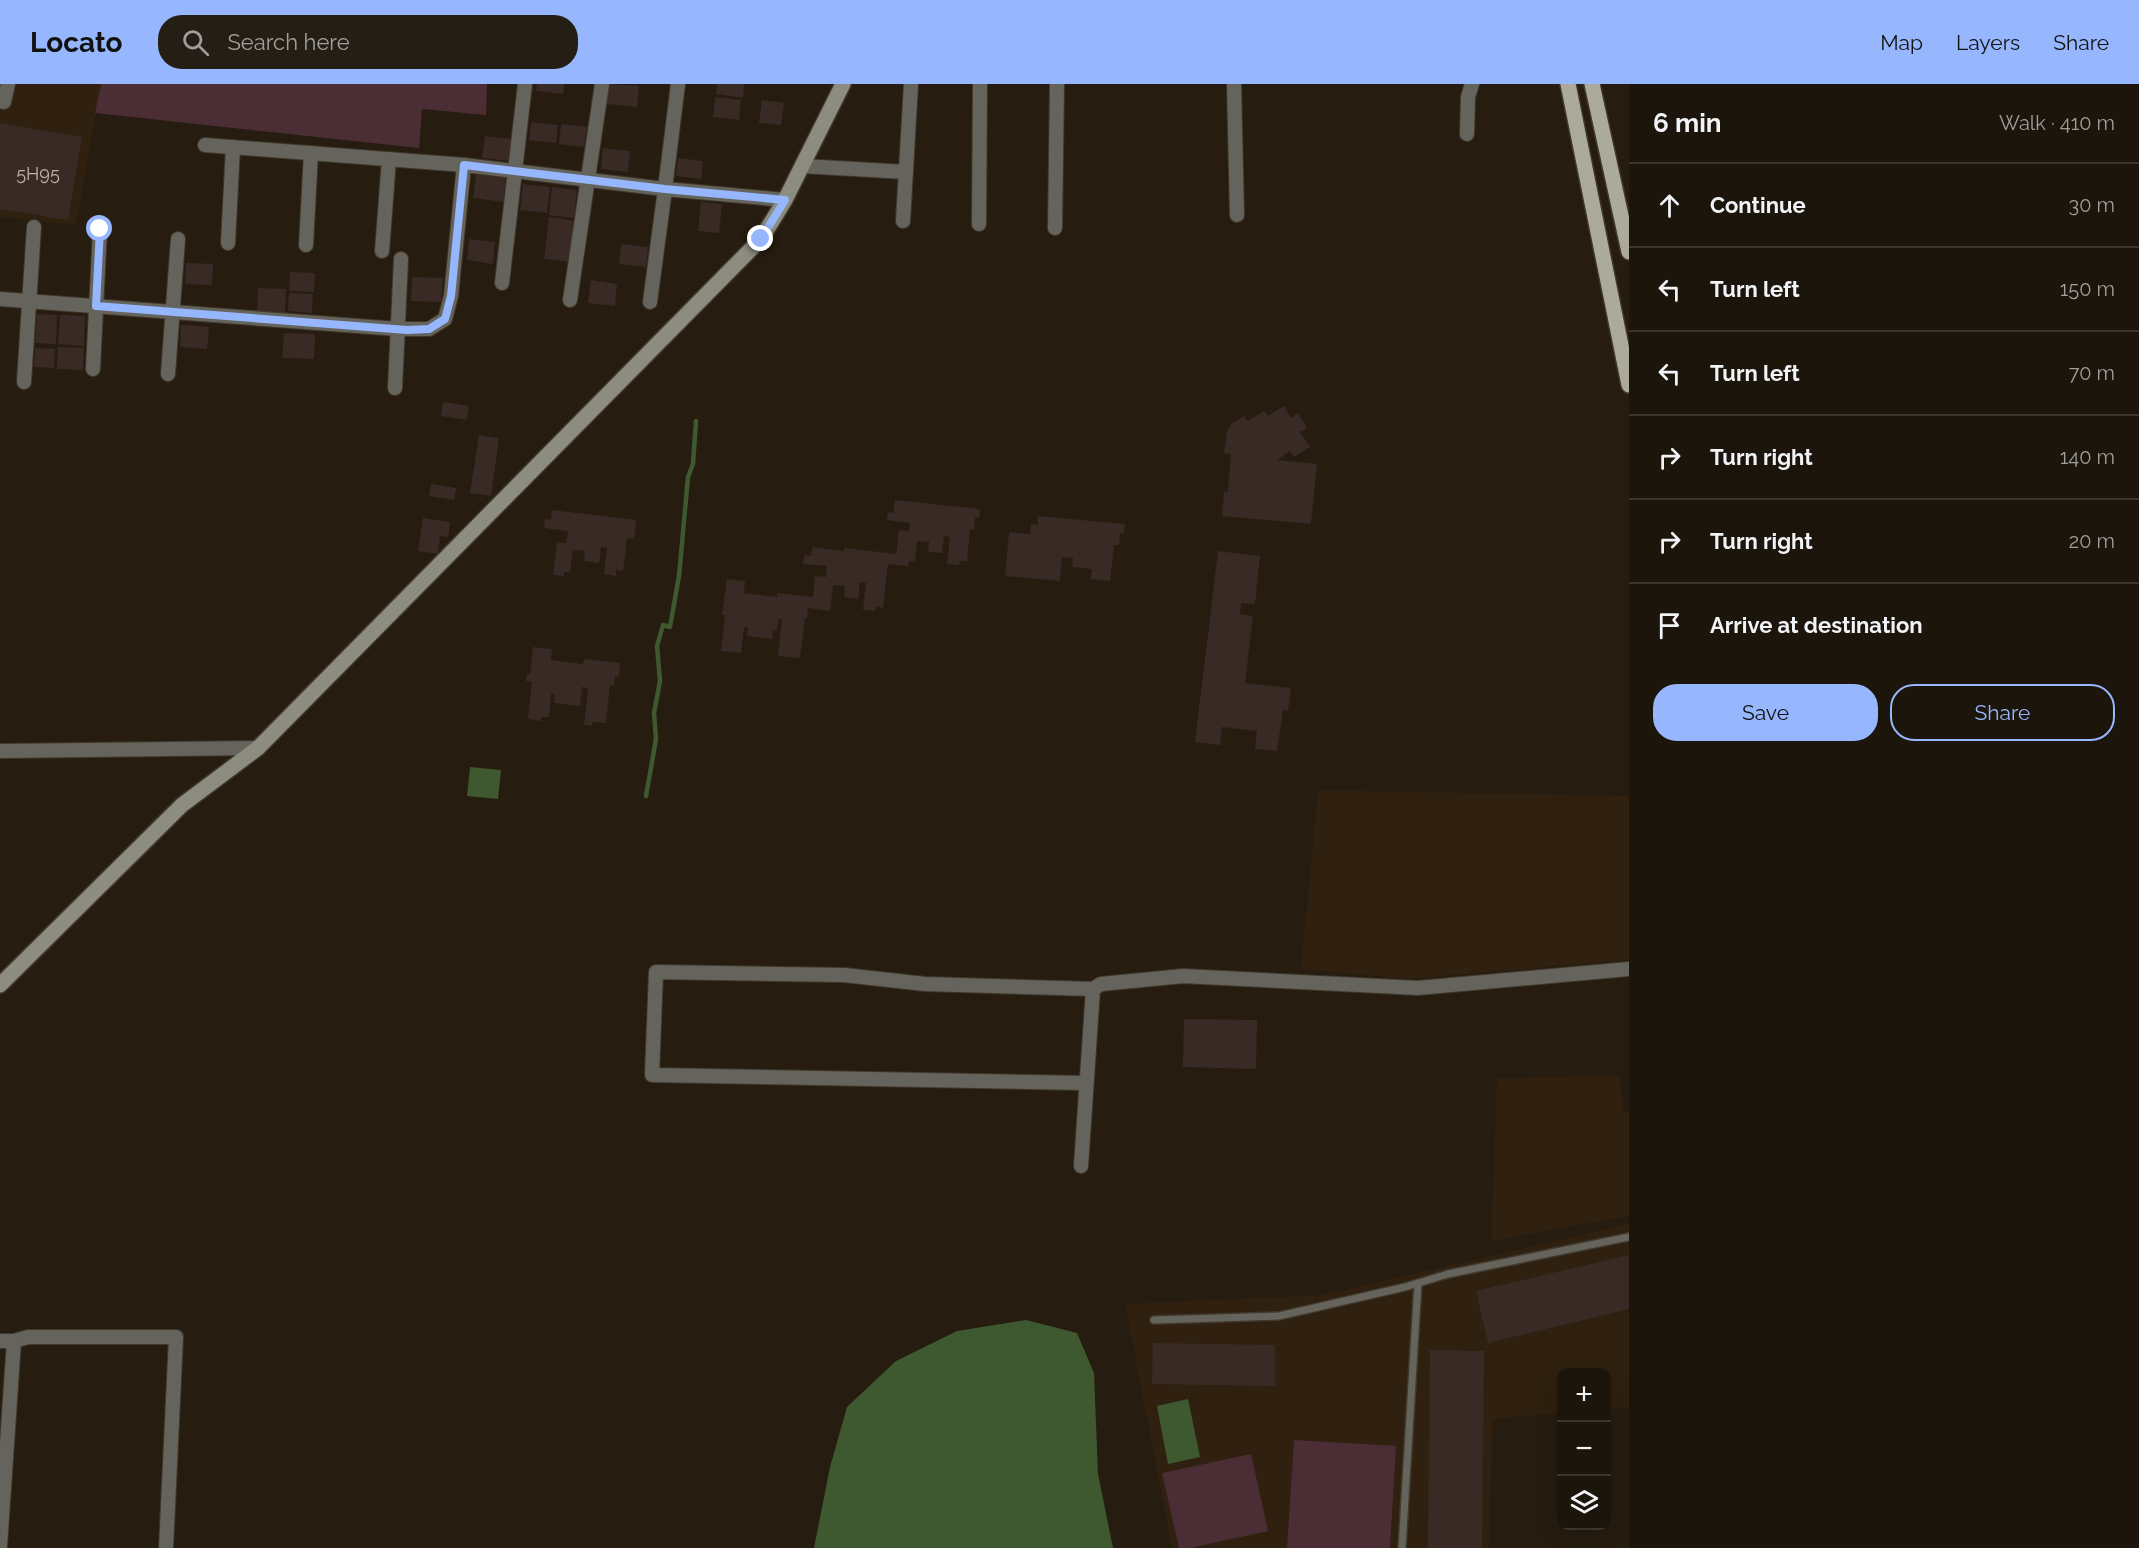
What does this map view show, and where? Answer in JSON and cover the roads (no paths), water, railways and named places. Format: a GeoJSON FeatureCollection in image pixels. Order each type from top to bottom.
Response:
{"type":"FeatureCollection","features":[{"type":"Feature","properties":{"kind":"main road"},"geometry":{"type":"LineString","coordinates":[[0,985],[182,805],[258,748],[761,239],[785,200],[843,84]]}},
{"type":"Feature","properties":{"kind":"main road"},"geometry":{"type":"LineString","coordinates":[[1568,84],[1629,385]]}},
{"type":"Feature","properties":{"kind":"main road"},"geometry":{"type":"LineString","coordinates":[[1592,84],[1629,252]]}},
{"type":"Feature","properties":{"kind":"street"},"geometry":{"type":"LineString","coordinates":[[0,101],[4,102],[8,84]]}},
{"type":"Feature","properties":{"kind":"street"},"geometry":{"type":"LineString","coordinates":[[502,283],[525,84]]}},
{"type":"Feature","properties":{"kind":"street"},"geometry":{"type":"LineString","coordinates":[[570,300],[602,84]]}},
{"type":"Feature","properties":{"kind":"street"},"geometry":{"type":"LineString","coordinates":[[650,302],[678,84]]}},
{"type":"Feature","properties":{"kind":"street"},"geometry":{"type":"LineString","coordinates":[[903,221],[911,84]]}},
{"type":"Feature","properties":{"kind":"street"},"geometry":{"type":"LineString","coordinates":[[979,224],[980,84]]}},
{"type":"Feature","properties":{"kind":"street"},"geometry":{"type":"LineString","coordinates":[[1055,228],[1057,84]]}},
{"type":"Feature","properties":{"kind":"street"},"geometry":{"type":"LineString","coordinates":[[1234,84],[1238,215]]}},
{"type":"Feature","properties":{"kind":"street"},"geometry":{"type":"LineString","coordinates":[[1467,134],[1468,97],[1472,84]]}},
{"type":"Feature","properties":{"kind":"street"},"geometry":{"type":"LineString","coordinates":[[205,145],[464,165],[665,189],[785,200]]}},
{"type":"Feature","properties":{"kind":"street"},"geometry":{"type":"LineString","coordinates":[[228,243],[233,147]]}},
{"type":"Feature","properties":{"kind":"street"},"geometry":{"type":"LineString","coordinates":[[306,245],[311,153]]}},
{"type":"Feature","properties":{"kind":"street"},"geometry":{"type":"LineString","coordinates":[[382,251],[389,159]]}},
{"type":"Feature","properties":{"kind":"street"},"geometry":{"type":"LineString","coordinates":[[0,299],[398,329],[429,329],[445,319],[451,296],[464,165]]}},
{"type":"Feature","properties":{"kind":"street"},"geometry":{"type":"LineString","coordinates":[[802,166],[906,172]]}},
{"type":"Feature","properties":{"kind":"street"},"geometry":{"type":"LineString","coordinates":[[24,382],[34,227]]}},
{"type":"Feature","properties":{"kind":"street"},"geometry":{"type":"LineString","coordinates":[[93,369],[100,229]]}},
{"type":"Feature","properties":{"kind":"street"},"geometry":{"type":"LineString","coordinates":[[168,374],[178,239]]}},
{"type":"Feature","properties":{"kind":"street"},"geometry":{"type":"LineString","coordinates":[[394,388],[401,259]]}},
{"type":"Feature","properties":{"kind":"street"},"geometry":{"type":"LineString","coordinates":[[0,751],[258,748]]}},
{"type":"Feature","properties":{"kind":"street"},"geometry":{"type":"LineString","coordinates":[[1086,1083],[651,1075],[656,972],[844,975],[925,984],[1093,989],[1101,984],[1183,976],[1418,988],[1629,969]]}},
{"type":"Feature","properties":{"kind":"street"},"geometry":{"type":"LineString","coordinates":[[1081,1166],[1093,989]]}},
{"type":"Feature","properties":{"kind":"street"},"geometry":{"type":"LineString","coordinates":[[0,1341],[14,1341],[28,1337],[176,1337],[166,1548]]}},
{"type":"Feature","properties":{"kind":"street"},"geometry":{"type":"LineString","coordinates":[[0,1546],[14,1341]]}},
{"type":"Feature","properties":{"kind":"lane"},"geometry":{"type":"LineString","coordinates":[[1154,1320],[1279,1316],[1448,1274],[1629,1237]]}},
{"type":"Feature","properties":{"kind":"lane"},"geometry":{"type":"LineString","coordinates":[[1402,1548],[1418,1283]]}},
{"type":"Feature","properties":{"kind":"waterway"},"geometry":{"type":"LineString","coordinates":[[646,796],[656,739],[654,713],[660,681],[657,646],[663,625],[670,627],[679,576],[688,477],[693,464],[696,421]]}}]}
